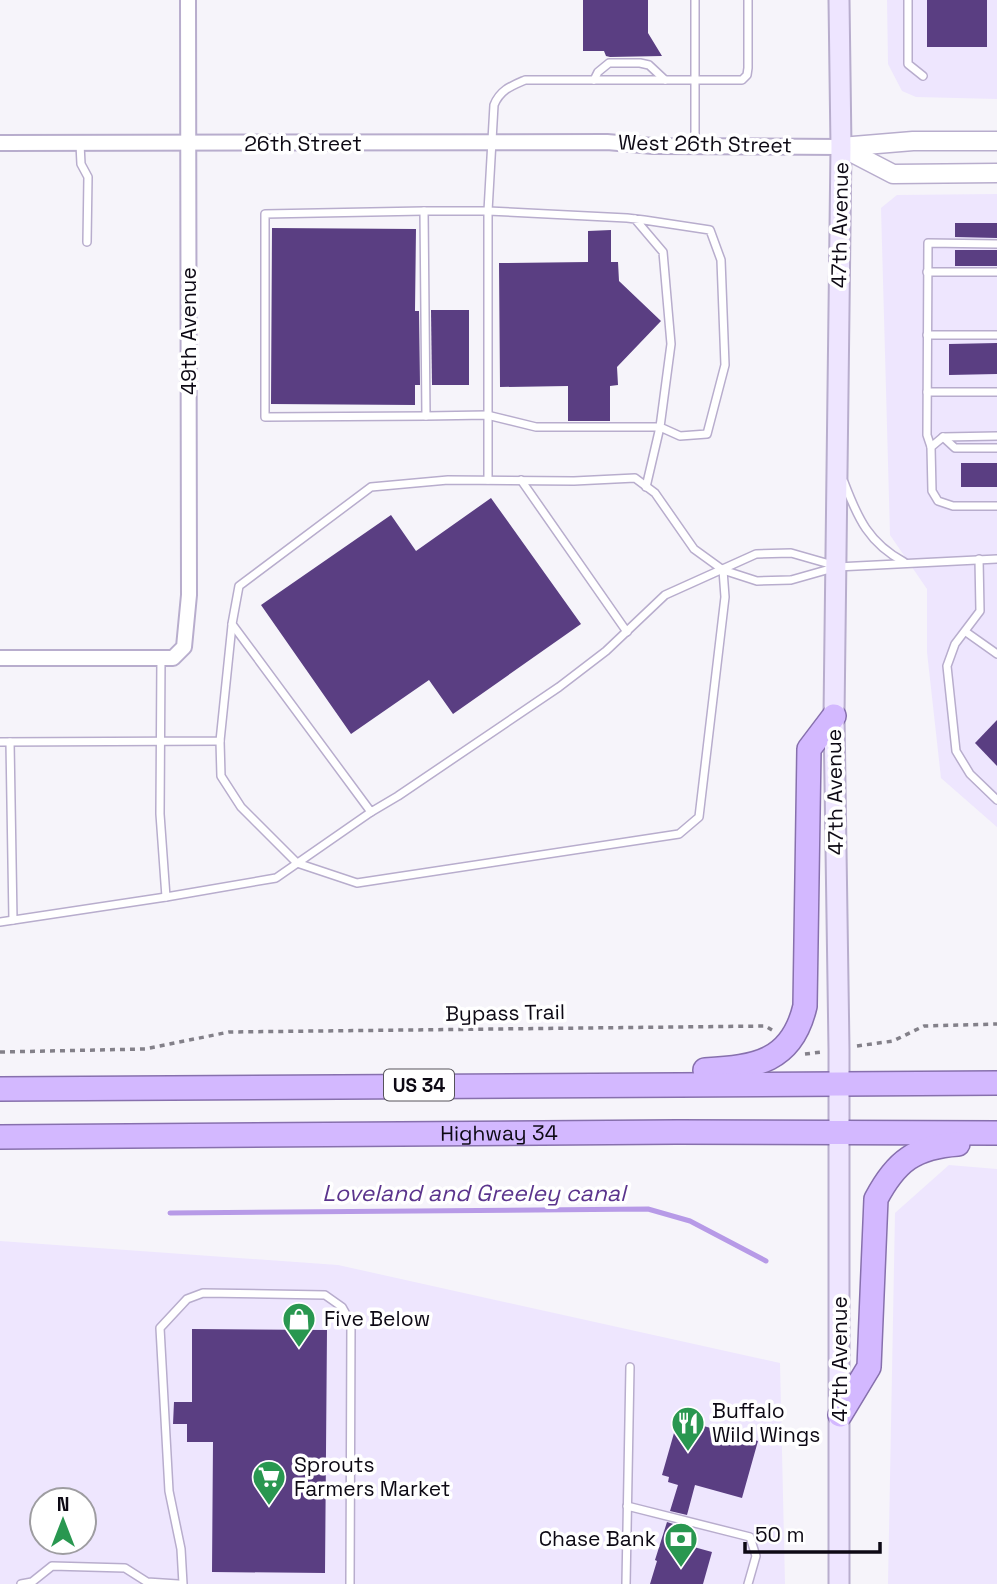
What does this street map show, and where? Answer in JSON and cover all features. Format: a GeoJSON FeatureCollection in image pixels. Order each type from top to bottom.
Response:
{"type":"FeatureCollection","features":[{"type":"Feature","properties":{"kind":"highway"},"geometry":{"type":"LineString","coordinates":[[470,1085],[726,1069],[750,1065],[772,1057],[790,1044],[802,1022],[805,1006],[809,749],[834,716]]}},
{"type":"Feature","properties":{"kind":"highway","name":"US 34"},"geometry":{"type":"LineString","coordinates":[[0,1089],[997,1083]]}},
{"type":"Feature","properties":{"kind":"highway","name":"Highway 34"},"geometry":{"type":"LineString","coordinates":[[0,1137],[997,1133]]}},
{"type":"Feature","properties":{"kind":"highway"},"geometry":{"type":"LineString","coordinates":[[840,1415],[869,1367],[876,1199],[886,1180],[906,1158],[925,1149],[952,1144],[997,1142]]}},
{"type":"Feature","properties":{"kind":"main road","name":"47th Avenue"},"geometry":{"type":"LineString","coordinates":[[839,0],[841,146],[834,716],[839,1049],[839,1584]]}},
{"type":"Feature","properties":{"kind":"street","name":"49th Avenue"},"geometry":{"type":"LineString","coordinates":[[167,658],[184,647],[189,595],[188,0]]}},
{"type":"Feature","properties":{"kind":"street"},"geometry":{"type":"LineString","coordinates":[[841,146],[913,141],[997,141]]}},
{"type":"Feature","properties":{"kind":"street","name":"26th Street"},"geometry":{"type":"LineString","coordinates":[[0,143],[607,142]]}},
{"type":"Feature","properties":{"kind":"street","name":"West 26th Street"},"geometry":{"type":"LineString","coordinates":[[607,142],[653,146],[841,146]]}},
{"type":"Feature","properties":{"kind":"street"},"geometry":{"type":"LineString","coordinates":[[841,146],[893,174],[997,173]]}},
{"type":"Feature","properties":{"kind":"street"},"geometry":{"type":"LineString","coordinates":[[0,658],[167,658]]}},
{"type":"Feature","properties":{"kind":"lane"},"geometry":{"type":"LineString","coordinates":[[695,0],[695,146]]}},
{"type":"Feature","properties":{"kind":"lane"},"geometry":{"type":"LineString","coordinates":[[488,480],[488,211],[494,105],[498,96],[508,87],[525,80],[742,80],[747,75],[748,0]]}},
{"type":"Feature","properties":{"kind":"lane"},"geometry":{"type":"LineString","coordinates":[[908,0],[908,64],[923,76]]}},
{"type":"Feature","properties":{"kind":"lane"},"geometry":{"type":"LineString","coordinates":[[594,80],[609,62],[640,62],[649,65],[665,80]]}},
{"type":"Feature","properties":{"kind":"lane"},"geometry":{"type":"LineString","coordinates":[[80,144],[81,164],[88,177],[87,242]]}},
{"type":"Feature","properties":{"kind":"lane"},"geometry":{"type":"LineString","coordinates":[[425,211],[426,416]]}},
{"type":"Feature","properties":{"kind":"lane"},"geometry":{"type":"LineString","coordinates":[[425,211],[488,211],[635,219],[710,230],[720,260],[725,365],[707,435],[680,436],[660,427],[536,427],[487,415],[265,417],[265,214],[425,211]]}},
{"type":"Feature","properties":{"kind":"lane"},"geometry":{"type":"LineString","coordinates":[[635,219],[663,252],[671,344],[660,427],[646,487]]}},
{"type":"Feature","properties":{"kind":"lane"},"geometry":{"type":"LineString","coordinates":[[997,244],[928,243],[927,335],[927,435],[931,447],[932,491],[938,501],[953,506],[997,506]]}},
{"type":"Feature","properties":{"kind":"lane"},"geometry":{"type":"LineString","coordinates":[[928,272],[997,272]]}},
{"type":"Feature","properties":{"kind":"lane"},"geometry":{"type":"LineString","coordinates":[[927,335],[997,335]]}},
{"type":"Feature","properties":{"kind":"lane"},"geometry":{"type":"LineString","coordinates":[[927,392],[997,392]]}},
{"type":"Feature","properties":{"kind":"lane"},"geometry":{"type":"LineString","coordinates":[[931,447],[943,437],[997,436]]}},
{"type":"Feature","properties":{"kind":"lane"},"geometry":{"type":"LineString","coordinates":[[943,437],[955,448],[997,448]]}},
{"type":"Feature","properties":{"kind":"lane"},"geometry":{"type":"LineString","coordinates":[[837,463],[857,516],[870,536],[886,552],[905,563]]}},
{"type":"Feature","properties":{"kind":"lane"},"geometry":{"type":"LineString","coordinates":[[723,570],[725,597],[699,817],[679,834],[357,883],[297,863],[241,807],[220,776],[220,741],[232,624],[239,586],[370,487],[448,480],[635,478],[655,493],[694,549],[723,570],[757,581],[791,580],[837,567],[997,559]]}},
{"type":"Feature","properties":{"kind":"lane"},"geometry":{"type":"LineString","coordinates":[[521,480],[627,632]]}},
{"type":"Feature","properties":{"kind":"lane"},"geometry":{"type":"LineString","coordinates":[[0,922],[276,878],[370,812],[398,796],[559,687],[606,651],[665,595],[756,554],[791,554],[837,567]]}},
{"type":"Feature","properties":{"kind":"lane"},"geometry":{"type":"LineString","coordinates":[[979,559],[981,611],[955,644],[947,666],[956,751],[970,774],[997,800]]}},
{"type":"Feature","properties":{"kind":"lane"},"geometry":{"type":"LineString","coordinates":[[232,624],[370,812]]}},
{"type":"Feature","properties":{"kind":"lane"},"geometry":{"type":"LineString","coordinates":[[966,632],[996,652]]}},
{"type":"Feature","properties":{"kind":"lane"},"geometry":{"type":"LineString","coordinates":[[166,897],[160,814],[161,741],[167,658]]}},
{"type":"Feature","properties":{"kind":"lane"},"geometry":{"type":"LineString","coordinates":[[0,741],[220,741]]}},
{"type":"Feature","properties":{"kind":"lane"},"geometry":{"type":"LineString","coordinates":[[10,741],[13,920]]}},
{"type":"Feature","properties":{"kind":"lane"},"geometry":{"type":"LineString","coordinates":[[21,1584],[34,1583],[52,1566],[125,1568],[146,1583],[180,1584],[181,1549],[169,1491],[160,1328],[187,1299],[202,1293],[325,1295],[342,1307],[351,1323],[349,1584]]}},
{"type":"Feature","properties":{"kind":"lane"},"geometry":{"type":"LineString","coordinates":[[626,1584],[630,1367]]}},
{"type":"Feature","properties":{"kind":"lane"},"geometry":{"type":"LineString","coordinates":[[627,1506],[750,1537],[755,1556],[748,1584]]}},
{"type":"Feature","properties":{"kind":"path","name":"Bypass Trail"},"geometry":{"type":"LineString","coordinates":[[0,1052],[145,1049],[229,1032],[765,1027],[802,1055],[893,1041],[923,1027],[997,1024]]}},
{"type":"Feature","properties":{"kind":"shaded area"},"geometry":{"type":"Polygon","coordinates":[[[887,0],[997,0],[997,99],[916,97],[902,91],[888,64],[887,0]]]}},
{"type":"Feature","properties":{"kind":"shaded area"},"geometry":{"type":"Polygon","coordinates":[[[997,194],[997,827],[941,778],[927,652],[927,589],[890,535],[881,208],[897,195],[997,194]]]}},
{"type":"Feature","properties":{"kind":"shaded area"},"geometry":{"type":"Polygon","coordinates":[[[949,1165],[997,1169],[997,1584],[888,1584],[895,1213],[949,1165]]]}},
{"type":"Feature","properties":{"kind":"shaded area"},"geometry":{"type":"Polygon","coordinates":[[[0,1241],[338,1265],[780,1363],[785,1584],[0,1584],[0,1241]]]}},
{"type":"Feature","properties":{"kind":"building"},"geometry":{"type":"Polygon","coordinates":[[[583,0],[648,0],[648,33],[662,56],[610,57],[606,56],[604,51],[583,51],[583,0]]]}},
{"type":"Feature","properties":{"kind":"building"},"geometry":{"type":"Polygon","coordinates":[[[927,0],[987,0],[987,47],[927,47],[927,0]]]}},
{"type":"Feature","properties":{"kind":"building"},"geometry":{"type":"Polygon","coordinates":[[[955,223],[997,223],[997,238],[955,237],[955,223]]]}},
{"type":"Feature","properties":{"kind":"building"},"geometry":{"type":"Polygon","coordinates":[[[272,228],[416,229],[415,311],[419,311],[420,385],[415,385],[415,405],[271,404],[272,228]]]}},
{"type":"Feature","properties":{"kind":"building"},"geometry":{"type":"Polygon","coordinates":[[[611,230],[611,262],[618,262],[619,281],[661,321],[617,367],[618,385],[610,386],[610,421],[568,421],[568,386],[500,387],[499,263],[588,262],[588,231],[611,230]]]}},
{"type":"Feature","properties":{"kind":"building"},"geometry":{"type":"Polygon","coordinates":[[[955,250],[997,250],[997,266],[955,266],[955,250]]]}},
{"type":"Feature","properties":{"kind":"building"},"geometry":{"type":"Polygon","coordinates":[[[431,310],[469,310],[469,385],[432,385],[431,310]]]}},
{"type":"Feature","properties":{"kind":"building"},"geometry":{"type":"Polygon","coordinates":[[[997,343],[997,374],[949,375],[949,344],[997,343]]]}},
{"type":"Feature","properties":{"kind":"building"},"geometry":{"type":"Polygon","coordinates":[[[961,463],[997,463],[997,487],[961,487],[961,463]]]}},
{"type":"Feature","properties":{"kind":"building"},"geometry":{"type":"Polygon","coordinates":[[[491,498],[581,624],[453,714],[429,680],[351,734],[261,605],[391,515],[416,551],[491,498]]]}},
{"type":"Feature","properties":{"kind":"building"},"geometry":{"type":"Polygon","coordinates":[[[997,720],[997,766],[975,743],[997,720]]]}},
{"type":"Feature","properties":{"kind":"building","name":"Sprouts Farmers Market"},"geometry":{"type":"Polygon","coordinates":[[[192,1329],[327,1330],[325,1573],[212,1572],[213,1442],[187,1442],[187,1424],[173,1424],[174,1402],[192,1402],[192,1329]]]}},
{"type":"Feature","properties":{"kind":"building"},"geometry":{"type":"Polygon","coordinates":[[[678,1419],[758,1441],[742,1498],[695,1485],[687,1515],[670,1511],[678,1485],[668,1482],[669,1477],[662,1475],[678,1419]]]}},
{"type":"Feature","properties":{"kind":"building"},"geometry":{"type":"Polygon","coordinates":[[[667,1522],[683,1527],[679,1541],[684,1542],[683,1544],[712,1552],[703,1584],[650,1584],[667,1522]]]}},
{"type":"Feature","properties":{"kind":"waterway","name":"Loveland and Greeley canal"},"geometry":{"type":"LineString","coordinates":[[170,1213],[648,1209],[690,1221],[766,1261]]}},
{"type":"Feature","properties":{"kind":"place","name":"Five Below"},"geometry":{"type":"Point","coordinates":[299,1349]}},
{"type":"Feature","properties":{"kind":"place","name":"Buffalo Wild Wings"},"geometry":{"type":"Point","coordinates":[688,1453]}},
{"type":"Feature","properties":{"kind":"place","name":"Sprouts Farmers Market"},"geometry":{"type":"Point","coordinates":[269,1507]}},
{"type":"Feature","properties":{"kind":"place","name":"Chase Bank"},"geometry":{"type":"Point","coordinates":[681,1569]}}]}
